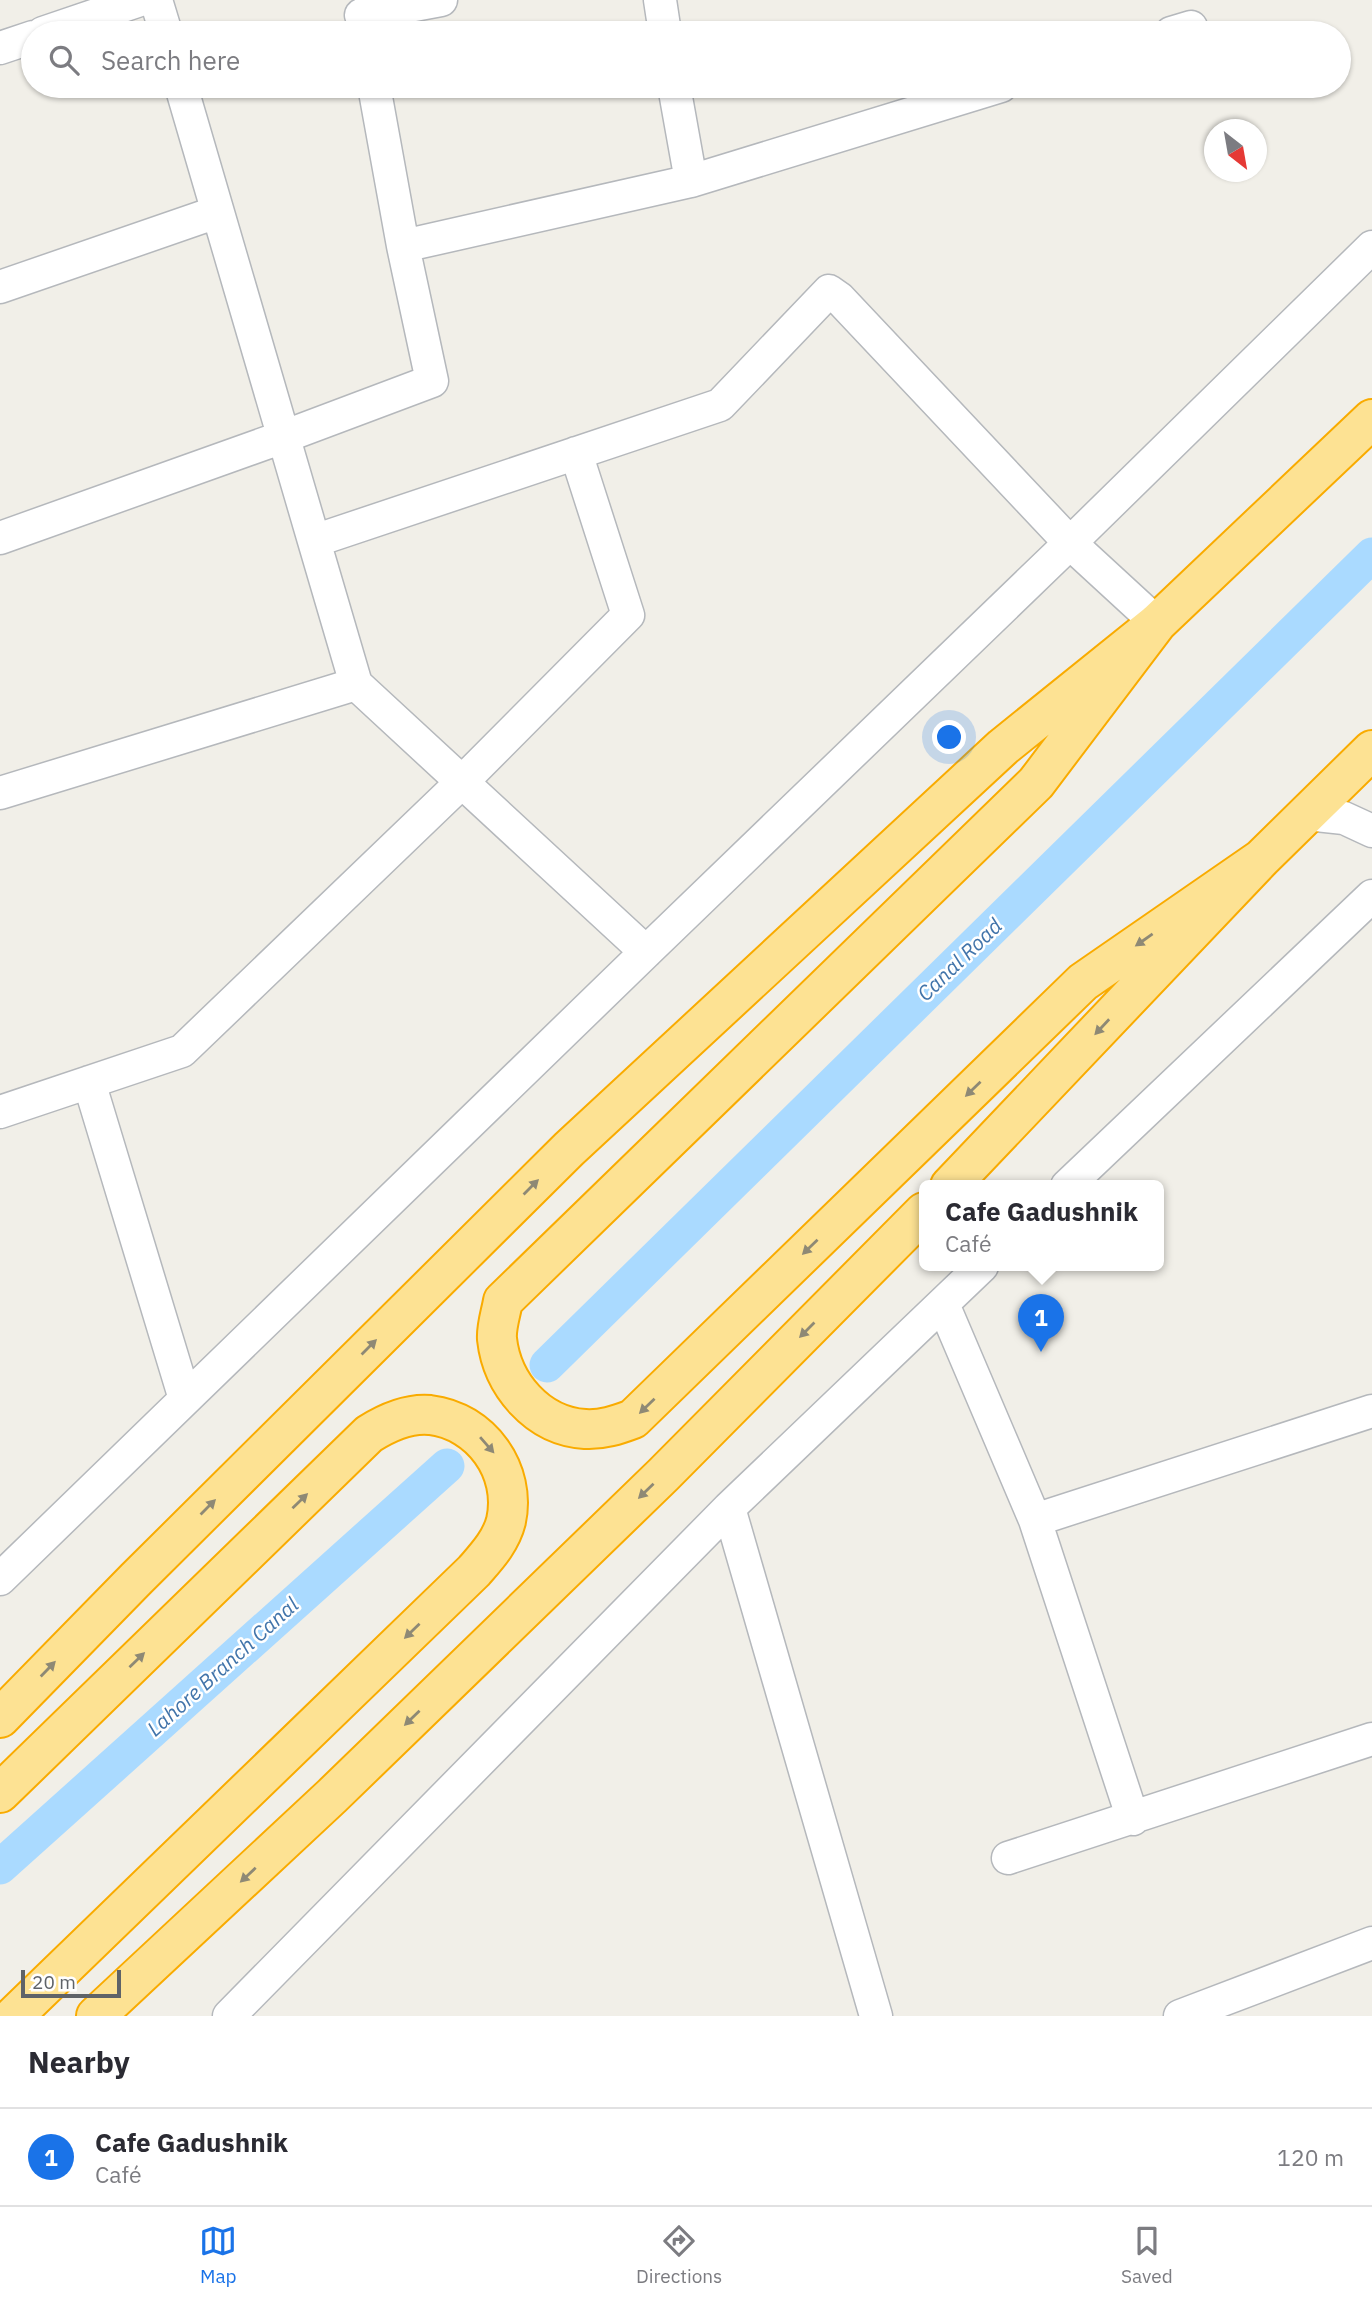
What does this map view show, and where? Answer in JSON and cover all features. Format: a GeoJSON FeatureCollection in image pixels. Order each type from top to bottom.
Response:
{"type":"FeatureCollection","features":[{"type":"Feature","properties":{"kind":"highway"},"geometry":{"type":"LineString","coordinates":[[0,1718],[136,1579],[569,1149],[1003,747],[1157,624],[1372,419]]}},
{"type":"Feature","properties":{"kind":"highway"},"geometry":{"type":"LineString","coordinates":[[1157,624],[1036,783],[503,1301],[497,1336],[502,1364],[515,1391],[537,1412],[565,1425],[585,1429],[609,1428],[633,1419],[1083,982],[1261,859]]}},
{"type":"Feature","properties":{"kind":"highway"},"geometry":{"type":"LineString","coordinates":[[956,1180],[1261,859],[1372,750]]}},
{"type":"Feature","properties":{"kind":"highway"},"geometry":{"type":"LineString","coordinates":[[96,2016],[332,1796],[663,1475],[919,1217]]}},
{"type":"Feature","properties":{"kind":"highway"},"geometry":{"type":"LineString","coordinates":[[0,1793],[369,1434],[398,1419],[429,1415],[453,1420],[477,1434],[493,1452],[503,1470],[508,1493],[506,1519],[501,1535],[489,1554],[14,2016]]}},
{"type":"Feature","properties":{"kind":"street"},"geometry":{"type":"LineString","coordinates":[[78,21],[140,0]]}},
{"type":"Feature","properties":{"kind":"street"},"geometry":{"type":"LineString","coordinates":[[156,0],[162,21]]}},
{"type":"Feature","properties":{"kind":"street"},"geometry":{"type":"LineString","coordinates":[[361,16],[440,0]]}},
{"type":"Feature","properties":{"kind":"street"},"geometry":{"type":"LineString","coordinates":[[660,0],[663,21]]}},
{"type":"Feature","properties":{"kind":"street"},"geometry":{"type":"LineString","coordinates":[[0,48],[21,41]]}},
{"type":"Feature","properties":{"kind":"street"},"geometry":{"type":"LineString","coordinates":[[184,98],[356,684],[646,951]]}},
{"type":"Feature","properties":{"kind":"street"},"geometry":{"type":"LineString","coordinates":[[0,538],[432,381],[403,246],[376,98]]}},
{"type":"Feature","properties":{"kind":"street"},"geometry":{"type":"LineString","coordinates":[[676,98],[691,181]]}},
{"type":"Feature","properties":{"kind":"street"},"geometry":{"type":"LineString","coordinates":[[403,246],[691,181],[962,98]]}},
{"type":"Feature","properties":{"kind":"street"},"geometry":{"type":"LineString","coordinates":[[0,287],[217,212]]}},
{"type":"Feature","properties":{"kind":"street"},"geometry":{"type":"LineString","coordinates":[[0,1579],[1372,247]]}},
{"type":"Feature","properties":{"kind":"street"},"geometry":{"type":"LineString","coordinates":[[314,541],[720,405],[829,291],[839,298],[1070,543],[1157,624]]}},
{"type":"Feature","properties":{"kind":"street"},"geometry":{"type":"LineString","coordinates":[[0,1112],[182,1051],[461,782],[628,615],[576,453]]}},
{"type":"Feature","properties":{"kind":"street"},"geometry":{"type":"LineString","coordinates":[[0,793],[356,684]]}},
{"type":"Feature","properties":{"kind":"street"},"geometry":{"type":"LineString","coordinates":[[1307,814],[1344,818],[1372,831]]}},
{"type":"Feature","properties":{"kind":"street"},"geometry":{"type":"LineString","coordinates":[[1073,1180],[1372,896]]}},
{"type":"Feature","properties":{"kind":"street"},"geometry":{"type":"LineString","coordinates":[[89,1082],[185,1399]]}},
{"type":"Feature","properties":{"kind":"street"},"geometry":{"type":"LineString","coordinates":[[229,2016],[729,1508],[977,1271]]}},
{"type":"Feature","properties":{"kind":"street"},"geometry":{"type":"LineString","coordinates":[[943,1304],[1035,1520],[1133,1819]]}},
{"type":"Feature","properties":{"kind":"street"},"geometry":{"type":"LineString","coordinates":[[1035,1520],[1372,1411]]}},
{"type":"Feature","properties":{"kind":"street"},"geometry":{"type":"LineString","coordinates":[[729,1508],[876,2016]]}},
{"type":"Feature","properties":{"kind":"street"},"geometry":{"type":"LineString","coordinates":[[1008,1858],[1372,1739]]}},
{"type":"Feature","properties":{"kind":"street"},"geometry":{"type":"LineString","coordinates":[[1180,2016],[1372,1943]]}},
{"type":"Feature","properties":{"kind":"waterway","name":"Canal Road"},"geometry":{"type":"LineString","coordinates":[[547,1365],[1372,555]]}},
{"type":"Feature","properties":{"kind":"waterway","name":"Lahore Branch Canal"},"geometry":{"type":"LineString","coordinates":[[0,1867],[447,1466]]}},
{"type":"Feature","properties":{"kind":"place","name":"Cafe Gadushnik"},"geometry":{"type":"Point","coordinates":[1041,1352]}}]}
